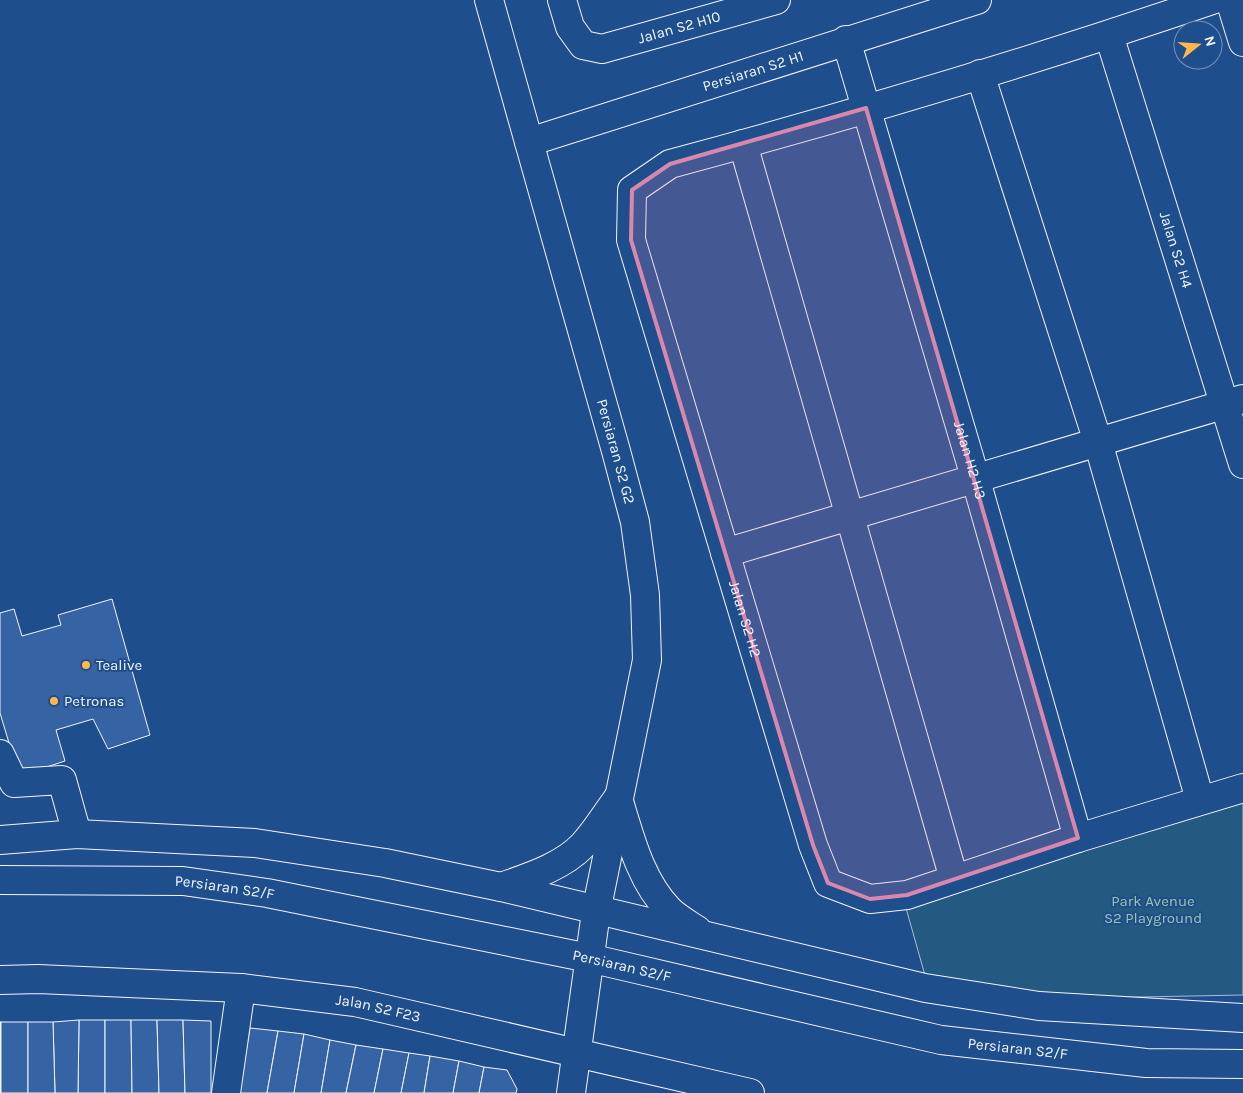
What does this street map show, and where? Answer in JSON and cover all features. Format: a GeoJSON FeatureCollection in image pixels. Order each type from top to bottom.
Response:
{"type":"FeatureCollection","features":[{"type":"Feature","properties":{"kind":"street","name":"Persiaran S2 G2"},"geometry":{"type":"LineString","coordinates":[[489,0],[616,451],[636,531],[645,595],[647,660],[596,912],[571,1093]]}},
{"type":"Feature","properties":{"kind":"street","name":"Jalan S2 H10"},"geometry":{"type":"LineString","coordinates":[[562,0],[570,28],[583,45],[602,49],[776,0]]}},
{"type":"Feature","properties":{"kind":"street","name":"Persiaran S2 H1"},"geometry":{"type":"LineString","coordinates":[[529,142],[977,0]]}},
{"type":"Feature","properties":{"kind":"street"},"geometry":{"type":"LineString","coordinates":[[1212,0],[1109,35],[743,144],[954,879],[1078,838],[1243,788]]}},
{"type":"Feature","properties":{"kind":"street"},"geometry":{"type":"LineString","coordinates":[[1230,0],[1243,42]]}},
{"type":"Feature","properties":{"kind":"street","name":"Jalan S2 H4"},"geometry":{"type":"LineString","coordinates":[[1109,35],[1233,402],[1243,464]]}},
{"type":"Feature","properties":{"kind":"street","name":"Jalan H2 H3"},"geometry":{"type":"LineString","coordinates":[[846,40],[975,477],[1078,838]]}},
{"type":"Feature","properties":{"kind":"street"},"geometry":{"type":"LineString","coordinates":[[980,74],[1098,442],[1200,800]]}},
{"type":"Feature","properties":{"kind":"street","name":"Jalan S2 H2"},"geometry":{"type":"LineString","coordinates":[[743,144],[670,164],[632,190],[631,240],[813,845],[828,882],[870,899],[907,895],[954,879]]}},
{"type":"Feature","properties":{"kind":"street"},"geometry":{"type":"LineString","coordinates":[[725,553],[975,477],[1233,402]]}},
{"type":"Feature","properties":{"kind":"street"},"geometry":{"type":"LineString","coordinates":[[0,754],[14,783],[62,780],[78,834]]}},
{"type":"Feature","properties":{"kind":"street"},"geometry":{"type":"LineString","coordinates":[[501,888],[532,876],[566,859],[582,845],[618,798]]}},
{"type":"Feature","properties":{"kind":"street"},"geometry":{"type":"LineString","coordinates":[[618,798],[633,848],[656,895],[670,911],[704,936]]}},
{"type":"Feature","properties":{"kind":"street"},"geometry":{"type":"LineString","coordinates":[[0,840],[78,834],[255,843],[385,863],[501,888],[596,912],[925,988],[1039,1006],[1243,1018]]}},
{"type":"Feature","properties":{"kind":"street","name":"Persiaran S2/F"},"geometry":{"type":"LineString","coordinates":[[0,880],[184,881],[267,892],[589,958],[941,1040],[1146,1063],[1243,1064]]}},
{"type":"Feature","properties":{"kind":"street","name":"Jalan S2 F23"},"geometry":{"type":"LineString","coordinates":[[0,980],[38,979],[241,988],[355,1002],[750,1093]]}},
{"type":"Feature","properties":{"kind":"street"},"geometry":{"type":"LineString","coordinates":[[226,1093],[241,988]]}},
{"type":"Feature","properties":{"kind":"highlighted area"},"geometry":{"type":"Polygon","coordinates":[[[866,108],[1078,838],[907,895],[870,899],[828,883],[813,845],[631,240],[632,190],[670,164],[866,108]]]}},
{"type":"Feature","properties":{"kind":"green space","name":"Park Avenue S2 Playground"},"geometry":{"type":"Polygon","coordinates":[[[1243,790],[1243,995],[1037,999],[926,979],[904,901],[1243,790]]]}},
{"type":"Feature","properties":{"kind":"building"},"geometry":{"type":"Polygon","coordinates":[[[112,599],[150,735],[108,749],[93,719],[56,730],[65,761],[19,776],[0,713],[0,613],[14,609],[22,636],[61,625],[58,615],[112,599]]]}},
{"type":"Feature","properties":{"kind":"building"},"geometry":{"type":"Polygon","coordinates":[[[79,1020],[105,1020],[105,1093],[78,1093],[79,1020]]]}},
{"type":"Feature","properties":{"kind":"building"},"geometry":{"type":"Polygon","coordinates":[[[79,1020],[78,1093],[55,1093],[53,1022],[79,1020]]]}},
{"type":"Feature","properties":{"kind":"building"},"geometry":{"type":"Polygon","coordinates":[[[105,1020],[131,1020],[132,1093],[105,1093],[105,1020]]]}},
{"type":"Feature","properties":{"kind":"building"},"geometry":{"type":"Polygon","coordinates":[[[131,1020],[157,1020],[159,1093],[132,1093],[131,1020]]]}},
{"type":"Feature","properties":{"kind":"building"},"geometry":{"type":"Polygon","coordinates":[[[157,1020],[183,1020],[185,1093],[159,1093],[157,1020]]]}},
{"type":"Feature","properties":{"kind":"building"},"geometry":{"type":"Polygon","coordinates":[[[183,1020],[211,1021],[211,1093],[185,1093],[183,1020]]]}},
{"type":"Feature","properties":{"kind":"building"},"geometry":{"type":"Polygon","coordinates":[[[1,1022],[1,1093],[0,1093],[1,1022]]]}},
{"type":"Feature","properties":{"kind":"building"},"geometry":{"type":"Polygon","coordinates":[[[1,1022],[28,1022],[28,1093],[1,1093],[1,1022]]]}},
{"type":"Feature","properties":{"kind":"building"},"geometry":{"type":"Polygon","coordinates":[[[28,1022],[53,1022],[55,1093],[28,1093],[28,1022]]]}},
{"type":"Feature","properties":{"kind":"building"},"geometry":{"type":"Polygon","coordinates":[[[250,1028],[278,1031],[267,1093],[239,1093],[250,1028]]]}},
{"type":"Feature","properties":{"kind":"building"},"geometry":{"type":"Polygon","coordinates":[[[278,1031],[304,1034],[294,1093],[267,1093],[278,1031]]]}},
{"type":"Feature","properties":{"kind":"building"},"geometry":{"type":"Polygon","coordinates":[[[304,1034],[330,1040],[321,1093],[294,1093],[304,1034]]]}},
{"type":"Feature","properties":{"kind":"building"},"geometry":{"type":"Polygon","coordinates":[[[330,1040],[356,1045],[346,1093],[321,1093],[330,1040]]]}},
{"type":"Feature","properties":{"kind":"building"},"geometry":{"type":"Polygon","coordinates":[[[356,1045],[383,1049],[374,1093],[346,1093],[356,1045]]]}},
{"type":"Feature","properties":{"kind":"building"},"geometry":{"type":"Polygon","coordinates":[[[383,1049],[409,1053],[401,1093],[374,1093],[383,1049]]]}},
{"type":"Feature","properties":{"kind":"building"},"geometry":{"type":"Polygon","coordinates":[[[409,1053],[430,1056],[424,1093],[401,1093],[409,1053]]]}},
{"type":"Feature","properties":{"kind":"building"},"geometry":{"type":"Polygon","coordinates":[[[430,1056],[459,1061],[453,1093],[424,1093],[430,1056]]]}},
{"type":"Feature","properties":{"kind":"building"},"geometry":{"type":"Polygon","coordinates":[[[459,1061],[484,1067],[479,1093],[453,1093],[459,1061]]]}},
{"type":"Feature","properties":{"kind":"building"},"geometry":{"type":"Polygon","coordinates":[[[484,1067],[507,1070],[517,1089],[516,1093],[479,1093],[484,1067]]]}},
{"type":"Feature","properties":{"kind":"place","name":"Tealive"},"geometry":{"type":"Point","coordinates":[86,665]}},
{"type":"Feature","properties":{"kind":"place","name":"Petronas"},"geometry":{"type":"Point","coordinates":[54,701]}}]}
